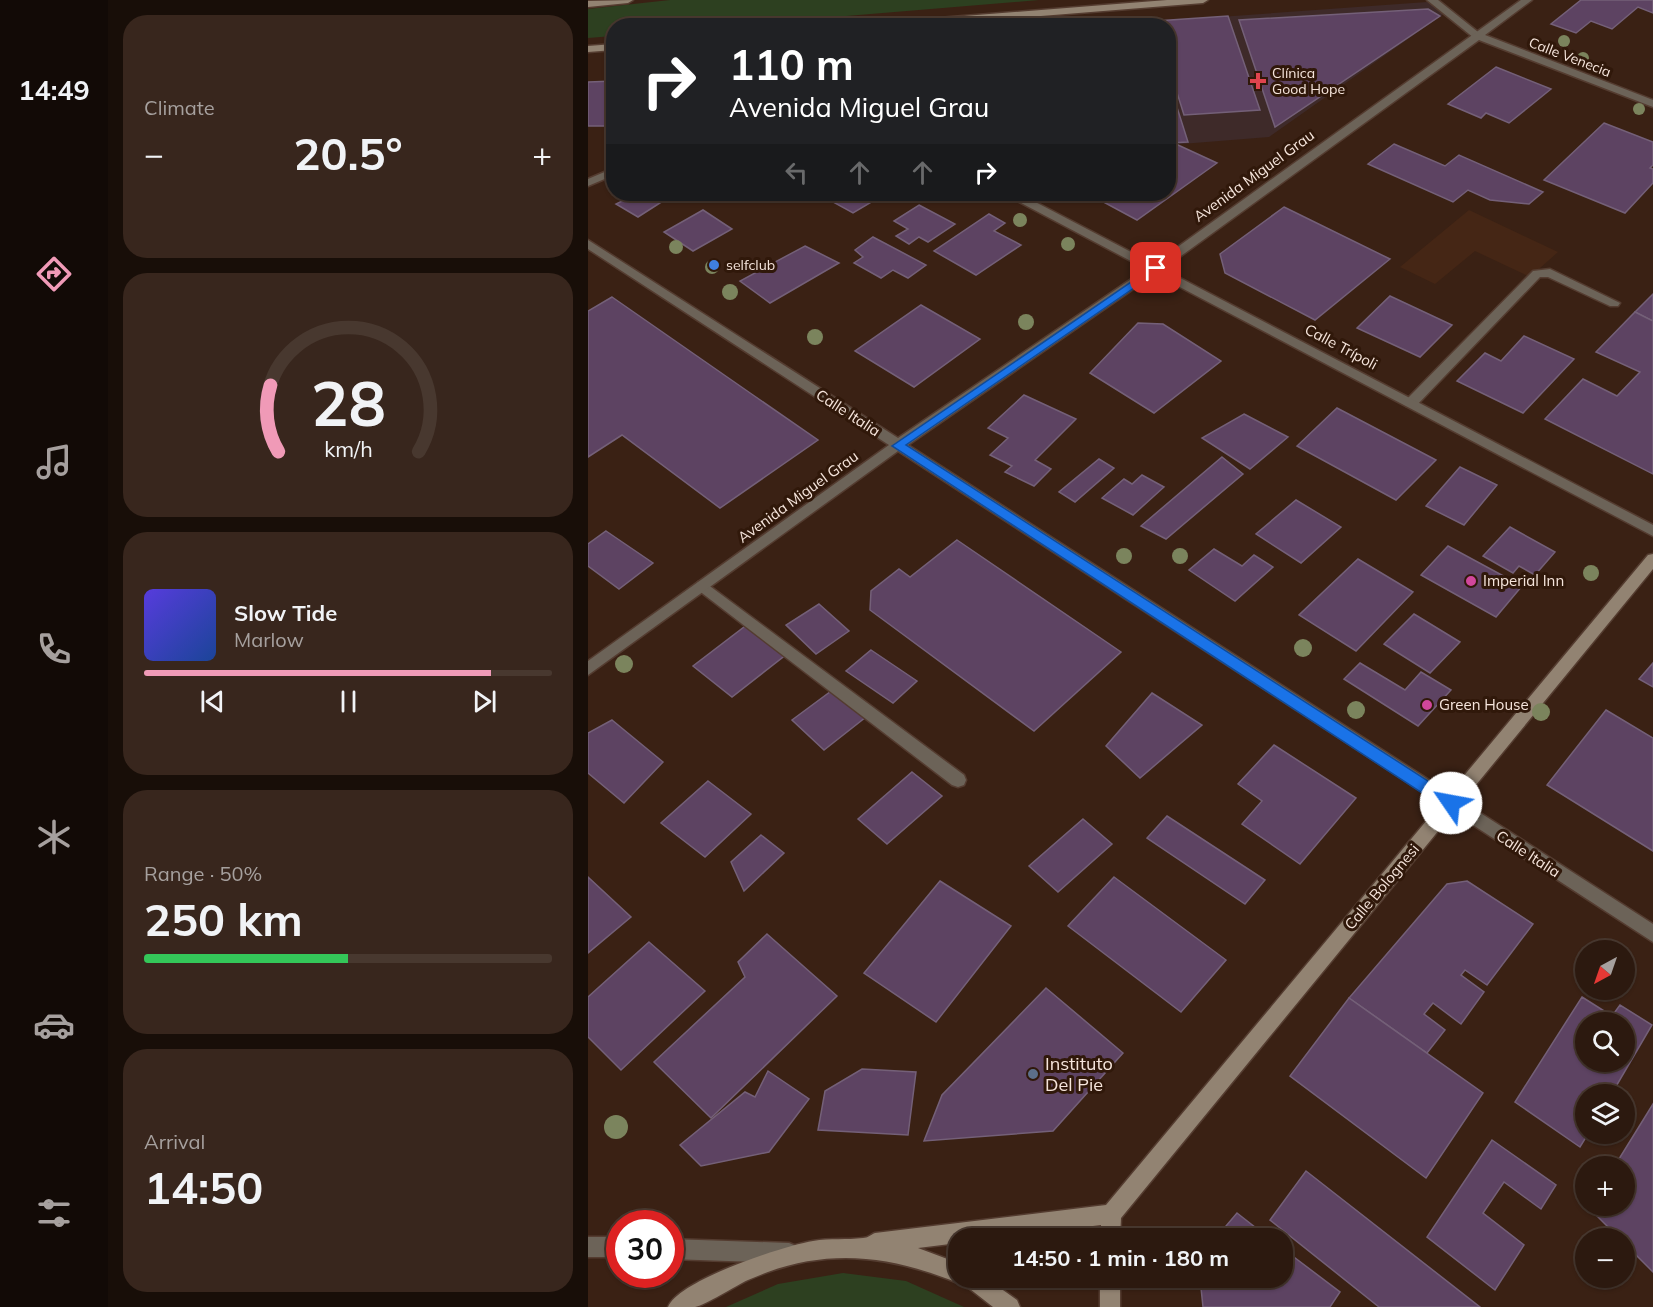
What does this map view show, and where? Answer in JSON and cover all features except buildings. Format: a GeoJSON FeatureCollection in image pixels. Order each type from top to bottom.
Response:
{"type":"FeatureCollection","features":[{"type":"Feature","properties":{"kind":"main road"},"geometry":{"type":"LineString","coordinates":[[588,4],[628,0]]}},
{"type":"Feature","properties":{"kind":"main road"},"geometry":{"type":"LineString","coordinates":[[976,18],[1203,0]]}},
{"type":"Feature","properties":{"kind":"main road"},"geometry":{"type":"LineString","coordinates":[[588,49],[606,48]]}},
{"type":"Feature","properties":{"kind":"main road","name":"Calle Bolognesi"},"geometry":{"type":"LineString","coordinates":[[1110,1214],[1653,559]]}},
{"type":"Feature","properties":{"kind":"main road"},"geometry":{"type":"LineString","coordinates":[[678,1307],[713,1285],[754,1266],[795,1253],[1110,1214],[1110,1228]]}},
{"type":"Feature","properties":{"kind":"main road"},"geometry":{"type":"LineString","coordinates":[[838,1247],[905,1253],[948,1268]]}},
{"type":"Feature","properties":{"kind":"main road"},"geometry":{"type":"LineString","coordinates":[[983,1288],[1010,1307]]}},
{"type":"Feature","properties":{"kind":"main road"},"geometry":{"type":"LineString","coordinates":[[1110,1288],[1110,1307]]}},
{"type":"Feature","properties":{"kind":"street","name":"Calle Venecia"},"geometry":{"type":"LineString","coordinates":[[1432,0],[1478,36],[1653,104]]}},
{"type":"Feature","properties":{"kind":"street","name":"Avenida Miguel Grau"},"geometry":{"type":"LineString","coordinates":[[588,669],[898,446],[1156,268],[1527,0]]}},
{"type":"Feature","properties":{"kind":"street"},"geometry":{"type":"LineString","coordinates":[[588,183],[606,175]]}},
{"type":"Feature","properties":{"kind":"street","name":"Calle Trípoli"},"geometry":{"type":"LineString","coordinates":[[1026,201],[1653,531]]}},
{"type":"Feature","properties":{"kind":"street","name":"Calle Italia"},"geometry":{"type":"LineString","coordinates":[[588,244],[1653,934]]}},
{"type":"Feature","properties":{"kind":"street"},"geometry":{"type":"LineString","coordinates":[[1411,403],[1537,274],[1550,273],[1614,303]]}},
{"type":"Feature","properties":{"kind":"street"},"geometry":{"type":"LineString","coordinates":[[703,586],[958,780]]}},
{"type":"Feature","properties":{"kind":"street"},"geometry":{"type":"LineString","coordinates":[[588,1246],[606,1247]]}},
{"type":"Feature","properties":{"kind":"street"},"geometry":{"type":"LineString","coordinates":[[684,1249],[795,1253]]}},
{"type":"Feature","properties":{"kind":"shaded area","name":"Clínica Good Hope"},"geometry":{"type":"Polygon","coordinates":[[[1427,2],[1445,13],[1269,137],[1176,144],[1176,20],[1427,2]]]}},
{"type":"Feature","properties":{"kind":"shaded area"},"geometry":{"type":"Polygon","coordinates":[[[1469,210],[1558,252],[1530,277],[1475,251],[1435,284],[1400,267],[1469,210]]]}},
{"type":"Feature","properties":{"kind":"green space"},"geometry":{"type":"Polygon","coordinates":[[[670,0],[1039,0],[823,18],[606,18],[606,37],[588,38],[588,9],[670,0]]]}},
{"type":"Feature","properties":{"kind":"green space"},"geometry":{"type":"Polygon","coordinates":[[[843,1273],[906,1281],[964,1307],[726,1307],[778,1284],[843,1273]]]}},
{"type":"Feature","properties":{"kind":"place","name":"Clínica Good Hope"},"geometry":{"type":"Point","coordinates":[1258,81]}},
{"type":"Feature","properties":{"kind":"place","name":"selfclub"},"geometry":{"type":"Point","coordinates":[714,265]}},
{"type":"Feature","properties":{"kind":"place","name":"Imperial Inn"},"geometry":{"type":"Point","coordinates":[1471,581]}},
{"type":"Feature","properties":{"kind":"place","name":"Green House"},"geometry":{"type":"Point","coordinates":[1427,705]}},
{"type":"Feature","properties":{"kind":"place","name":"Instituto Del Pie"},"geometry":{"type":"Point","coordinates":[1033,1074]}},
{"type":"Feature","properties":{"kind":"route"},"geometry":{"type":"LineString","coordinates":[[1156,268],[898,446],[1451,803]]}}]}
